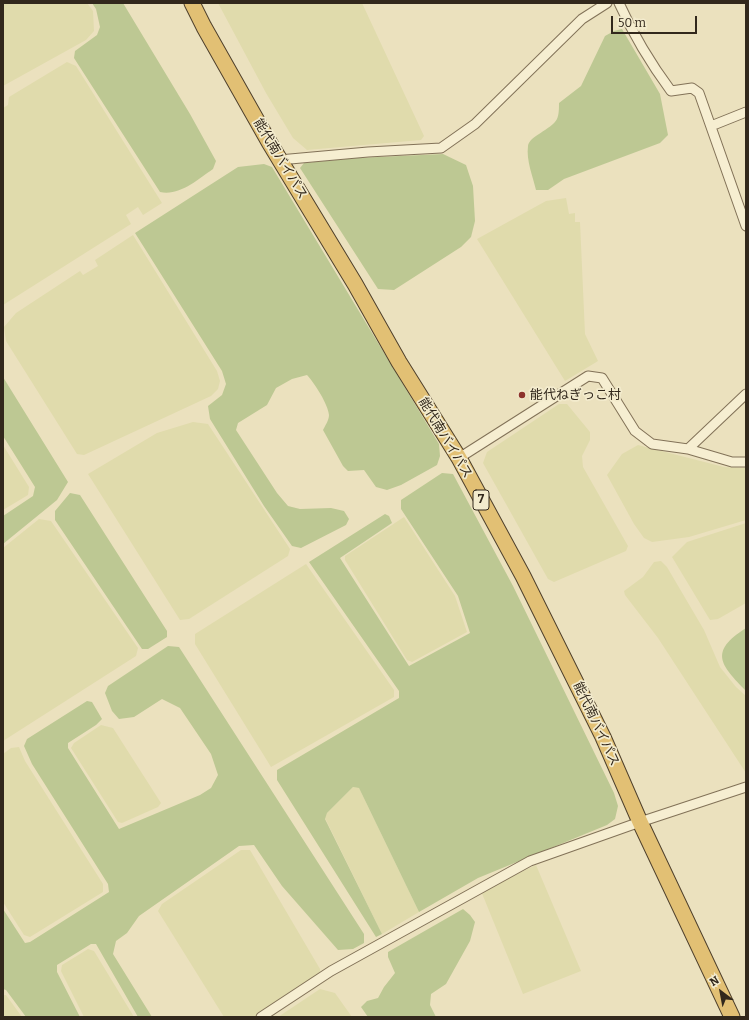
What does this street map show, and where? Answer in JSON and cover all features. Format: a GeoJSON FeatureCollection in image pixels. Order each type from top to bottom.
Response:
{"type":"FeatureCollection","features":[{"type":"Feature","properties":{"kind":"highway","name":"能代南バイパス"},"geometry":{"type":"LineString","coordinates":[[192,3],[279,160],[355,284],[399,362],[459,458],[537,604],[603,737],[640,822],[732,1017]]}},
{"type":"Feature","properties":{"kind":"street"},"geometry":{"type":"LineString","coordinates":[[279,160],[368,152],[441,148],[475,124],[582,19],[607,3]]}},
{"type":"Feature","properties":{"kind":"street"},"geometry":{"type":"LineString","coordinates":[[619,3],[625,17],[653,66],[671,91],[692,88],[699,93],[746,226]]}},
{"type":"Feature","properties":{"kind":"street"},"geometry":{"type":"LineString","coordinates":[[711,126],[746,112]]}},
{"type":"Feature","properties":{"kind":"street"},"geometry":{"type":"LineString","coordinates":[[459,458],[588,376],[602,378],[635,431],[652,444],[688,449],[732,462],[746,462]]}},
{"type":"Feature","properties":{"kind":"street"},"geometry":{"type":"LineString","coordinates":[[688,449],[746,394]]}},
{"type":"Feature","properties":{"kind":"street"},"geometry":{"type":"LineString","coordinates":[[261,1017],[331,972],[530,862],[640,822],[746,787]]}},
{"type":"Feature","properties":{"kind":"shaded area"},"geometry":{"type":"Polygon","coordinates":[[[3,3],[87,3],[93,11],[94,31],[86,40],[3,86],[3,3]]]}},
{"type":"Feature","properties":{"kind":"shaded area"},"geometry":{"type":"Polygon","coordinates":[[[218,3],[362,3],[424,136],[421,140],[307,150],[293,138],[266,93],[218,3]]]}},
{"type":"Feature","properties":{"kind":"shaded area"},"geometry":{"type":"Polygon","coordinates":[[[67,62],[76,66],[162,203],[143,215],[138,207],[126,215],[131,224],[3,305],[3,108],[8,105],[9,97],[67,62]]]}},
{"type":"Feature","properties":{"kind":"shaded area"},"geometry":{"type":"Polygon","coordinates":[[[566,198],[569,214],[575,213],[575,222],[580,222],[585,334],[598,361],[565,381],[477,239],[546,201],[566,198]]]}},
{"type":"Feature","properties":{"kind":"shaded area"},"geometry":{"type":"Polygon","coordinates":[[[133,235],[217,371],[220,381],[218,389],[211,396],[84,455],[77,454],[6,341],[4,327],[16,313],[80,271],[83,275],[98,266],[95,260],[133,235]]]}},
{"type":"Feature","properties":{"kind":"shaded area"},"geometry":{"type":"Polygon","coordinates":[[[559,404],[567,404],[590,432],[590,440],[582,456],[583,467],[628,546],[626,551],[554,582],[548,579],[483,463],[487,452],[559,404]]]}},
{"type":"Feature","properties":{"kind":"shaded area"},"geometry":{"type":"Polygon","coordinates":[[[193,422],[208,424],[290,549],[288,556],[189,619],[180,620],[88,474],[157,433],[193,422]]]}},
{"type":"Feature","properties":{"kind":"shaded area"},"geometry":{"type":"Polygon","coordinates":[[[3,445],[29,487],[28,495],[3,510],[3,445]]]}},
{"type":"Feature","properties":{"kind":"shaded area"},"geometry":{"type":"Polygon","coordinates":[[[638,445],[724,467],[746,468],[746,520],[689,537],[652,542],[644,538],[634,524],[607,475],[622,454],[638,445]]]}},
{"type":"Feature","properties":{"kind":"shaded area"},"geometry":{"type":"Polygon","coordinates":[[[404,517],[455,596],[467,632],[412,662],[407,660],[345,560],[345,556],[404,517]]]}},
{"type":"Feature","properties":{"kind":"shaded area"},"geometry":{"type":"Polygon","coordinates":[[[39,519],[51,521],[138,648],[136,656],[3,741],[3,548],[39,519]]]}},
{"type":"Feature","properties":{"kind":"shaded area"},"geometry":{"type":"Polygon","coordinates":[[[746,523],[746,603],[718,619],[710,620],[672,557],[687,542],[746,523]]]}},
{"type":"Feature","properties":{"kind":"shaded area"},"geometry":{"type":"Polygon","coordinates":[[[661,561],[667,567],[704,630],[720,667],[736,687],[746,696],[746,773],[658,638],[625,595],[624,591],[643,577],[654,562],[661,561]]]}},
{"type":"Feature","properties":{"kind":"shaded area"},"geometry":{"type":"Polygon","coordinates":[[[306,564],[394,690],[394,697],[271,767],[195,644],[195,634],[306,564]]]}},
{"type":"Feature","properties":{"kind":"shaded area"},"geometry":{"type":"Polygon","coordinates":[[[101,725],[113,728],[161,803],[158,807],[122,823],[118,822],[71,748],[74,743],[101,725]]]}},
{"type":"Feature","properties":{"kind":"shaded area"},"geometry":{"type":"Polygon","coordinates":[[[19,747],[25,761],[103,884],[103,892],[30,937],[24,935],[3,902],[3,754],[11,748],[19,747]]]}},
{"type":"Feature","properties":{"kind":"shaded area"},"geometry":{"type":"Polygon","coordinates":[[[353,787],[359,788],[419,912],[382,934],[325,818],[327,813],[353,787]]]}},
{"type":"Feature","properties":{"kind":"shaded area"},"geometry":{"type":"Polygon","coordinates":[[[241,850],[250,850],[320,969],[320,974],[254,1017],[224,1017],[158,911],[162,904],[241,850]]]}},
{"type":"Feature","properties":{"kind":"shaded area"},"geometry":{"type":"Polygon","coordinates":[[[536,865],[581,971],[523,994],[481,891],[536,865]]]}},
{"type":"Feature","properties":{"kind":"shaded area"},"geometry":{"type":"Polygon","coordinates":[[[88,949],[94,951],[134,1017],[84,1017],[61,971],[62,965],[88,949]]]}},
{"type":"Feature","properties":{"kind":"shaded area"},"geometry":{"type":"Polygon","coordinates":[[[320,989],[335,993],[352,1017],[278,1017],[320,989]]]}},
{"type":"Feature","properties":{"kind":"shaded area"},"geometry":{"type":"Polygon","coordinates":[[[3,995],[6,995],[22,1017],[3,1017],[3,995]]]}},
{"type":"Feature","properties":{"kind":"green space"},"geometry":{"type":"Polygon","coordinates":[[[92,3],[123,3],[190,114],[216,161],[213,169],[188,186],[174,192],[160,192],[74,58],[75,51],[97,35],[100,27],[96,9],[92,3]]]}},
{"type":"Feature","properties":{"kind":"green space"},"geometry":{"type":"Polygon","coordinates":[[[622,29],[660,94],[668,135],[660,143],[564,179],[548,190],[536,190],[528,157],[529,142],[554,123],[558,116],[559,103],[581,86],[605,36],[622,29]]]}},
{"type":"Feature","properties":{"kind":"green space"},"geometry":{"type":"Polygon","coordinates":[[[443,154],[466,165],[473,186],[475,221],[471,237],[461,247],[394,290],[378,289],[300,168],[304,163],[357,158],[443,154]]]}},
{"type":"Feature","properties":{"kind":"green space"},"geometry":{"type":"Polygon","coordinates":[[[264,164],[272,167],[439,444],[440,456],[437,465],[401,485],[387,490],[376,487],[364,470],[348,471],[343,466],[323,430],[329,417],[328,410],[324,400],[307,375],[292,379],[276,388],[267,405],[238,423],[236,430],[277,493],[288,506],[300,509],[331,508],[344,511],[349,519],[346,525],[301,548],[292,546],[264,506],[210,419],[208,406],[222,395],[226,384],[222,371],[135,233],[238,167],[264,164]]]}},
{"type":"Feature","properties":{"kind":"green space"},"geometry":{"type":"Polygon","coordinates":[[[3,377],[68,482],[57,500],[3,544],[3,516],[33,496],[35,487],[3,436],[3,377]]]}},
{"type":"Feature","properties":{"kind":"green space"},"geometry":{"type":"Polygon","coordinates":[[[442,473],[453,474],[513,586],[614,793],[618,806],[615,819],[607,825],[478,878],[419,912],[359,788],[353,787],[327,813],[325,819],[382,934],[376,937],[277,780],[277,770],[399,698],[399,691],[309,562],[385,514],[389,516],[392,523],[340,558],[409,666],[470,633],[458,596],[401,509],[401,500],[442,473]]]}},
{"type":"Feature","properties":{"kind":"green space"},"geometry":{"type":"Polygon","coordinates":[[[70,493],[80,495],[167,631],[167,637],[148,649],[142,649],[55,520],[55,511],[70,493]]]}},
{"type":"Feature","properties":{"kind":"green space"},"geometry":{"type":"Polygon","coordinates":[[[746,628],[746,691],[730,674],[722,659],[726,644],[746,628]]]}},
{"type":"Feature","properties":{"kind":"green space"},"geometry":{"type":"Polygon","coordinates":[[[168,646],[179,647],[364,934],[364,943],[353,949],[338,950],[282,886],[254,845],[239,846],[139,916],[127,933],[116,941],[113,954],[152,1017],[138,1017],[96,944],[91,944],[57,965],[57,972],[80,1017],[26,1017],[6,990],[3,989],[3,909],[25,943],[30,942],[109,892],[108,884],[32,764],[24,746],[27,739],[87,701],[92,702],[102,719],[96,725],[68,743],[68,748],[119,829],[200,795],[211,788],[218,775],[211,754],[180,708],[162,699],[134,717],[119,719],[112,711],[105,693],[108,686],[168,646]]]}},
{"type":"Feature","properties":{"kind":"green space"},"geometry":{"type":"Polygon","coordinates":[[[463,909],[475,922],[470,941],[446,984],[431,994],[430,1005],[436,1017],[368,1017],[361,1007],[367,1001],[378,998],[384,987],[395,973],[388,957],[388,952],[463,909]]]}},
{"type":"Feature","properties":{"kind":"place","name":"能代ねぎっこ村"},"geometry":{"type":"Point","coordinates":[522,395]}}]}
